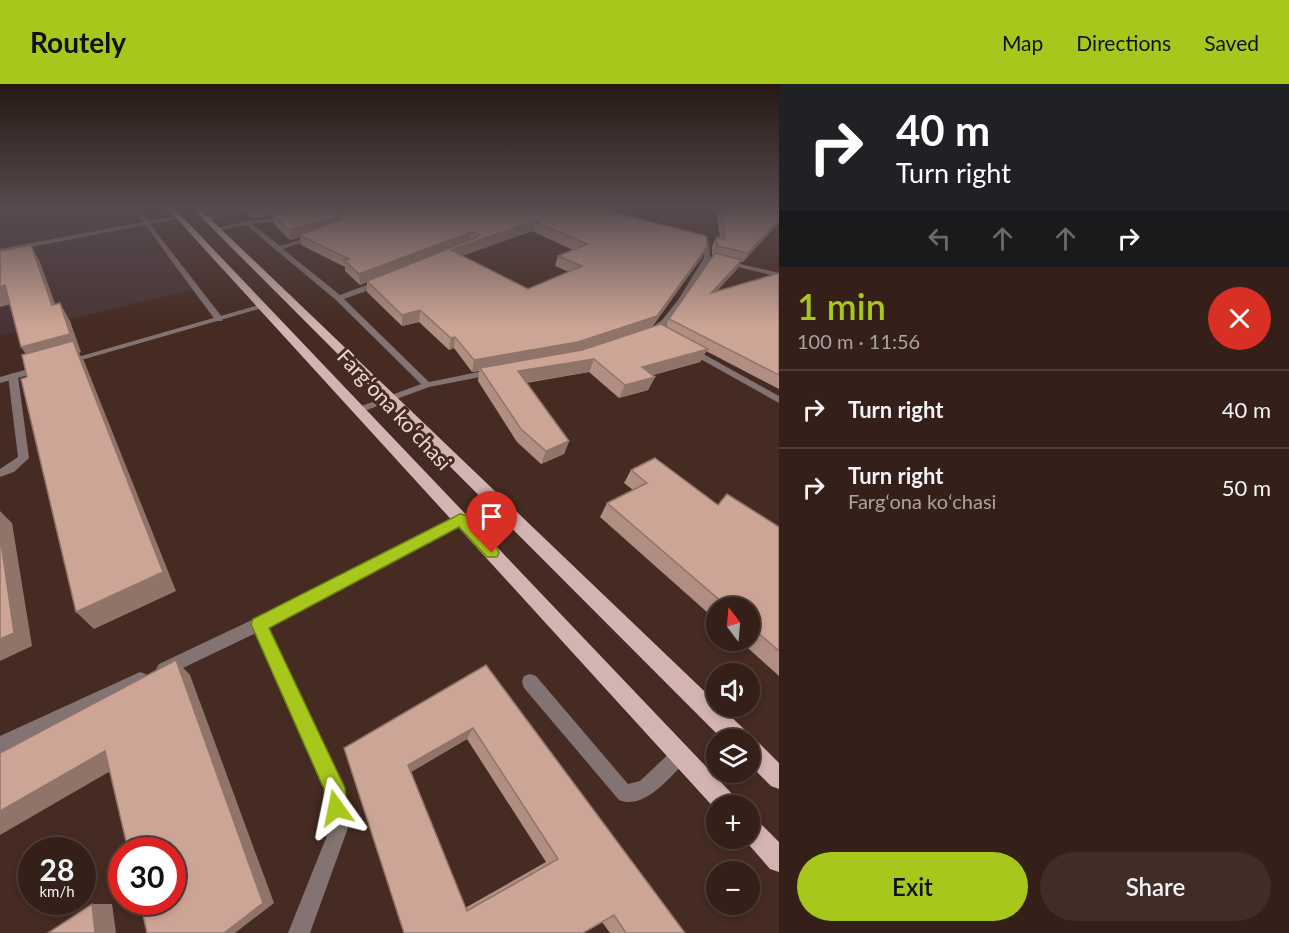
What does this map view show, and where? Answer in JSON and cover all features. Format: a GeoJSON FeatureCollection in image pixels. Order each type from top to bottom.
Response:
{"type":"FeatureCollection","features":[{"type":"Feature","properties":{"kind":"main road","name":"Fargʻona koʻchasi"},"geometry":{"type":"LineString","coordinates":[[206,248],[718,795]]}},
{"type":"Feature","properties":{"kind":"main road","name":"Fargʻona koʻchasi"},"geometry":{"type":"LineString","coordinates":[[235,248],[728,729]]}},
{"type":"Feature","properties":{"kind":"main road"},"geometry":{"type":"LineString","coordinates":[[760,760],[779,778]]}},
{"type":"Feature","properties":{"kind":"main road"},"geometry":{"type":"LineString","coordinates":[[760,840],[779,860]]}},
{"type":"Feature","properties":{"kind":"street"},"geometry":{"type":"LineString","coordinates":[[0,251],[18,248]]}},
{"type":"Feature","properties":{"kind":"street"},"geometry":{"type":"LineString","coordinates":[[165,248],[219,319]]}},
{"type":"Feature","properties":{"kind":"street"},"geometry":{"type":"LineString","coordinates":[[278,249],[282,248]]}},
{"type":"Feature","properties":{"kind":"street"},"geometry":{"type":"LineString","coordinates":[[636,338],[656,331],[707,258],[707,248]]}},
{"type":"Feature","properties":{"kind":"street"},"geometry":{"type":"LineString","coordinates":[[278,249],[339,298],[427,385]]}},
{"type":"Feature","properties":{"kind":"street"},"geometry":{"type":"LineString","coordinates":[[707,258],[779,275]]}},
{"type":"Feature","properties":{"kind":"street"},"geometry":{"type":"LineString","coordinates":[[339,298],[393,278]]}},
{"type":"Feature","properties":{"kind":"street"},"geometry":{"type":"LineString","coordinates":[[59,363],[262,307]]}},
{"type":"Feature","properties":{"kind":"street"},"geometry":{"type":"LineString","coordinates":[[656,331],[667,337]]}},
{"type":"Feature","properties":{"kind":"street"},"geometry":{"type":"LineString","coordinates":[[677,343],[779,400]]}},
{"type":"Feature","properties":{"kind":"street"},"geometry":{"type":"LineString","coordinates":[[0,380],[47,367]]}},
{"type":"Feature","properties":{"kind":"street"},"geometry":{"type":"LineString","coordinates":[[359,410],[427,385],[508,370]]}},
{"type":"Feature","properties":{"kind":"street"},"geometry":{"type":"LineString","coordinates":[[0,473],[10,469],[24,458],[13,376]]}},
{"type":"Feature","properties":{"kind":"street"},"geometry":{"type":"LineString","coordinates":[[0,745],[259,624],[460,519]]}},
{"type":"Feature","properties":{"kind":"street"},"geometry":{"type":"LineString","coordinates":[[259,624],[334,788],[339,828],[299,933]]}},
{"type":"Feature","properties":{"kind":"street"},"geometry":{"type":"LineString","coordinates":[[530,682],[625,794],[645,789],[681,754]]}},
{"type":"Feature","properties":{"kind":"shaded area"},"geometry":{"type":"Polygon","coordinates":[[[0,248],[160,248],[194,289],[0,336],[0,248]]]}},
{"type":"Feature","properties":{"kind":"building"},"geometry":{"type":"Polygon","coordinates":[[[32,248],[52,305],[60,303],[70,334],[21,347],[5,285],[0,287],[0,251],[32,248]]]}},
{"type":"Feature","properties":{"kind":"building"},"geometry":{"type":"Polygon","coordinates":[[[325,248],[429,248],[359,274],[344,260],[349,259],[325,248]]]}},
{"type":"Feature","properties":{"kind":"building"},"geometry":{"type":"Polygon","coordinates":[[[451,248],[458,248],[451,250],[528,289],[582,266],[558,256],[578,248],[707,248],[657,316],[578,342],[474,360],[455,337],[451,338],[420,310],[402,315],[367,281],[451,248]]]}},
{"type":"Feature","properties":{"kind":"building"},"geometry":{"type":"Polygon","coordinates":[[[724,248],[753,248],[748,253],[724,248]]]}},
{"type":"Feature","properties":{"kind":"building"},"geometry":{"type":"Polygon","coordinates":[[[715,253],[742,260],[711,293],[779,273],[779,375],[669,319],[715,253]]]}},
{"type":"Feature","properties":{"kind":"building"},"geometry":{"type":"Polygon","coordinates":[[[661,324],[708,349],[642,367],[655,377],[625,385],[594,359],[518,371],[569,441],[546,451],[521,429],[480,368],[582,350],[661,324]]]}},
{"type":"Feature","properties":{"kind":"building"},"geometry":{"type":"Polygon","coordinates":[[[73,341],[163,572],[76,612],[21,379],[27,377],[22,355],[73,341]]]}},
{"type":"Feature","properties":{"kind":"building"},"geometry":{"type":"Polygon","coordinates":[[[655,458],[718,505],[727,494],[779,527],[779,651],[760,635],[760,597],[716,597],[607,503],[647,483],[631,470],[655,458]]]}},
{"type":"Feature","properties":{"kind":"building"},"geometry":{"type":"Polygon","coordinates":[[[0,535],[14,633],[0,639],[0,535]]]}},
{"type":"Feature","properties":{"kind":"building"},"geometry":{"type":"Polygon","coordinates":[[[176,660],[263,903],[224,933],[147,933],[143,915],[186,915],[186,837],[125,837],[105,751],[0,811],[0,753],[176,660]]]}},
{"type":"Feature","properties":{"kind":"building"},"geometry":{"type":"Polygon","coordinates":[[[486,665],[685,933],[626,933],[614,915],[583,933],[404,933],[344,748],[486,665]],[[473,728],[408,765],[467,911],[558,859],[473,728]]]}},
{"type":"Feature","properties":{"kind":"building"},"geometry":{"type":"Polygon","coordinates":[[[75,915],[93,915],[95,933],[48,933],[75,915]]]}},
{"type":"Feature","properties":{"kind":"route"},"geometry":{"type":"LineString","coordinates":[[336,808],[334,788],[259,624],[460,519],[492,553]]}}]}
